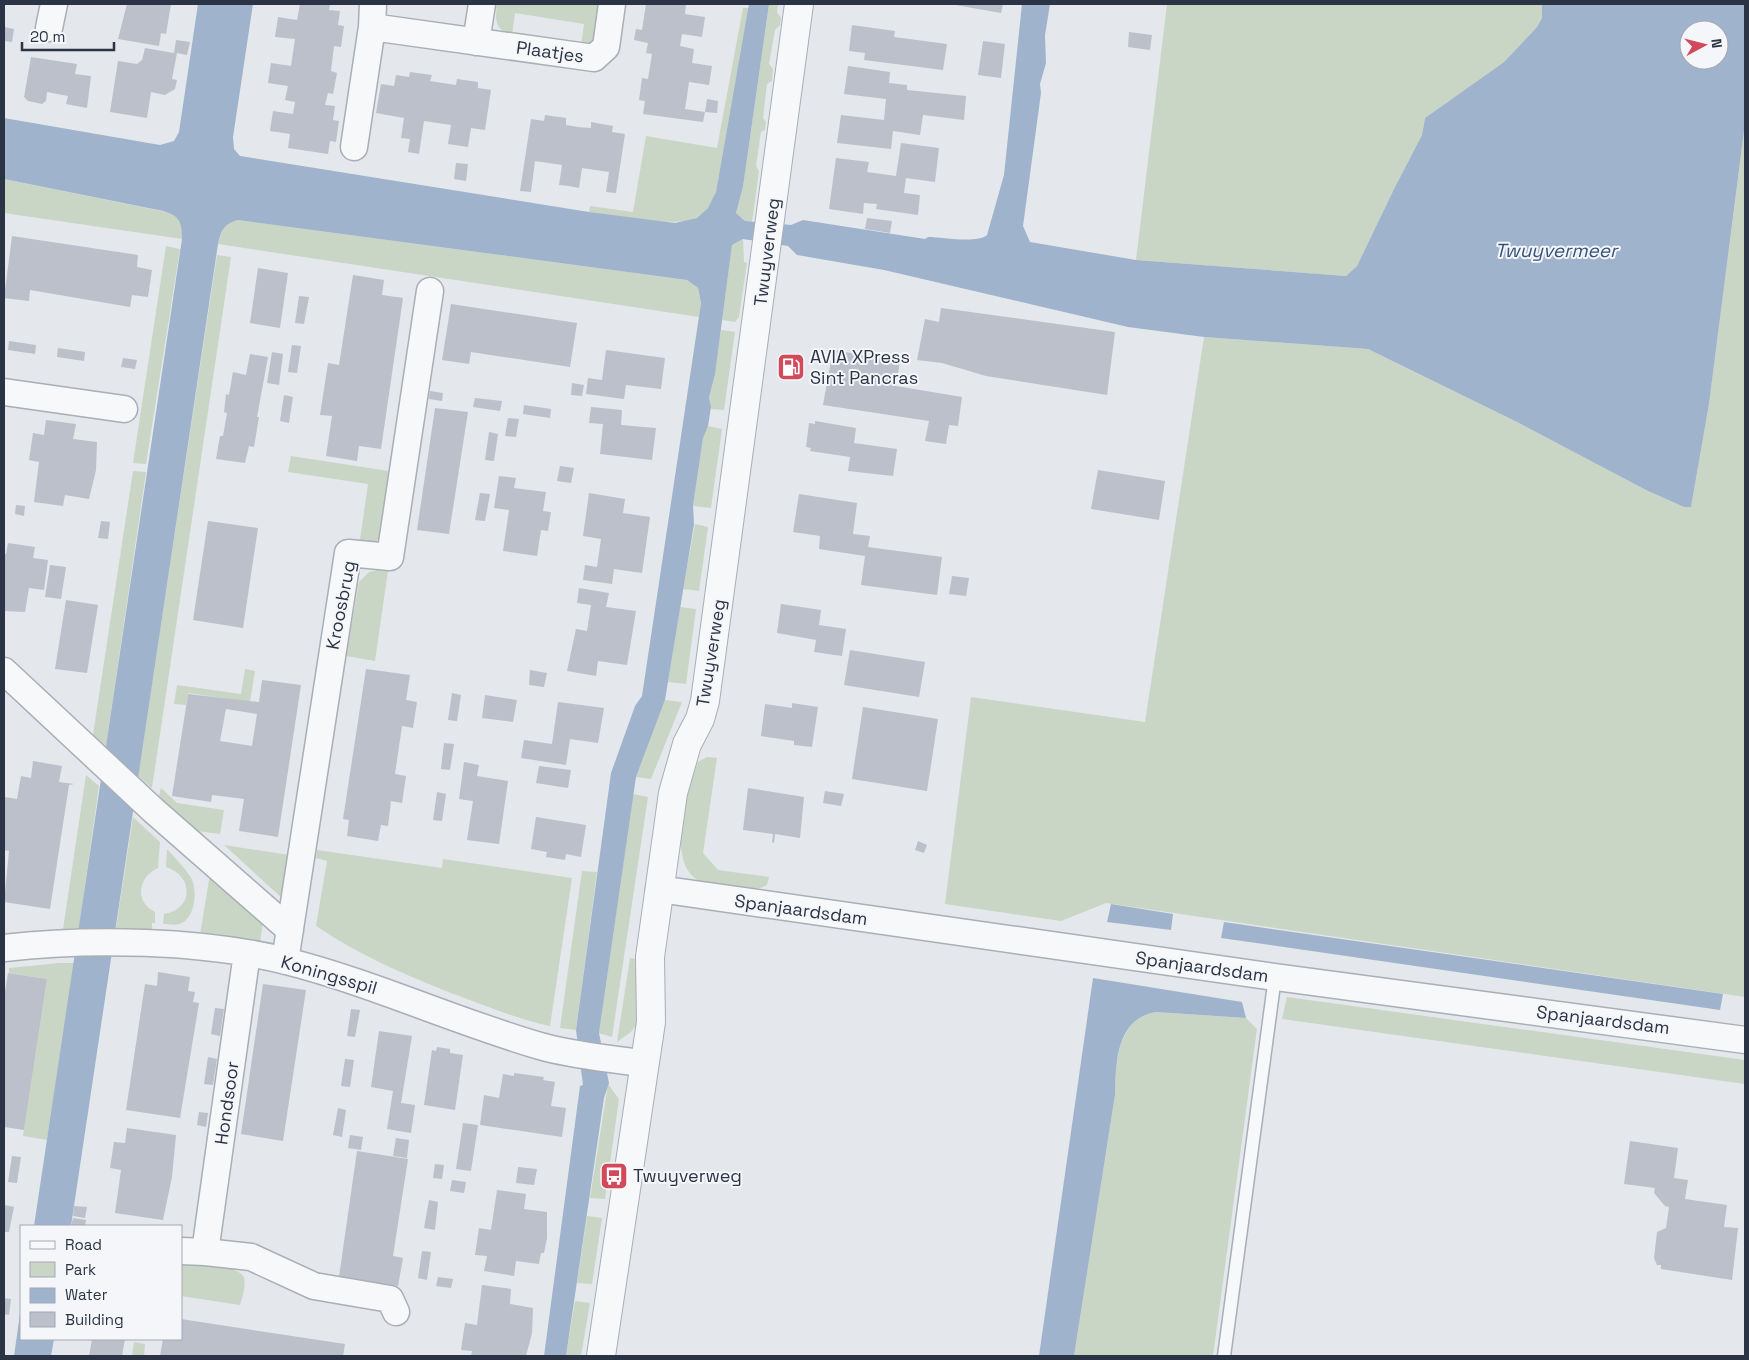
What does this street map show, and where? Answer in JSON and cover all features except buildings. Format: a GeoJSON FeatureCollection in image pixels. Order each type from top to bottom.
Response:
{"type":"FeatureCollection","features":[{"type":"Feature","properties":{"kind":"street"},"geometry":{"type":"LineString","coordinates":[[476,42],[482,4]]}},
{"type":"Feature","properties":{"kind":"street","name":"Plaatjes"},"geometry":{"type":"LineString","coordinates":[[354,147],[373,15],[476,42],[594,58],[606,47],[612,4]]}},
{"type":"Feature","properties":{"kind":"street","name":"Twuyverweg"},"geometry":{"type":"LineString","coordinates":[[601,1356],[652,1011],[650,956],[673,793],[687,744],[700,719],[705,701],[799,4]]}},
{"type":"Feature","properties":{"kind":"street","name":"Kroosbrug"},"geometry":{"type":"LineString","coordinates":[[285,961],[348,553],[390,557],[430,291]]}},
{"type":"Feature","properties":{"kind":"street"},"geometry":{"type":"LineString","coordinates":[[4,392],[124,408]]}},
{"type":"Feature","properties":{"kind":"street","name":"Koningsspil"},"geometry":{"type":"LineString","coordinates":[[4,671],[91,752],[290,930]]}},
{"type":"Feature","properties":{"kind":"street","name":"Spanjaardsdam"},"geometry":{"type":"LineString","coordinates":[[659,889],[1275,977],[1745,1040]]}},
{"type":"Feature","properties":{"kind":"street","name":"Koningsspil"},"geometry":{"type":"LineString","coordinates":[[4,948],[62,942],[187,946],[247,953],[285,961],[355,981],[541,1046],[645,1064]]}},
{"type":"Feature","properties":{"kind":"street","name":"Hondsoor"},"geometry":{"type":"LineString","coordinates":[[247,953],[193,1252],[252,1257],[314,1286],[390,1299],[396,1312]]}},
{"type":"Feature","properties":{"kind":"lane"},"geometry":{"type":"LineString","coordinates":[[1224,1356],[1275,977]]}},
{"type":"Feature","properties":{"kind":"green space"},"geometry":{"type":"Polygon","coordinates":[[[497,4],[601,4],[593,44],[581,46],[584,24],[515,13],[512,36],[502,30],[497,24],[497,4]]]}},
{"type":"Feature","properties":{"kind":"green space"},"geometry":{"type":"Polygon","coordinates":[[[769,4],[778,4],[777,12],[781,18],[780,25],[775,30],[769,64],[773,69],[772,81],[767,84],[763,118],[766,122],[765,130],[761,132],[756,166],[759,171],[752,222],[745,221],[736,213],[743,187],[769,4]]]}},
{"type":"Feature","properties":{"kind":"green space"},"geometry":{"type":"Polygon","coordinates":[[[1167,4],[1542,4],[1542,18],[1537,27],[1504,62],[1425,118],[1422,135],[1357,266],[1346,276],[1136,260],[1167,4]]]}},
{"type":"Feature","properties":{"kind":"green space"},"geometry":{"type":"Polygon","coordinates":[[[743,8],[749,8],[716,192],[709,206],[698,217],[676,222],[645,220],[589,212],[590,206],[633,212],[646,136],[717,148],[743,8]]]}},
{"type":"Feature","properties":{"kind":"green space"},"geometry":{"type":"Polygon","coordinates":[[[1745,123],[1745,997],[1106,903],[1061,921],[945,904],[971,697],[1145,722],[1204,337],[1368,349],[1517,422],[1646,490],[1684,507],[1691,507],[1709,404],[1745,123]]]}},
{"type":"Feature","properties":{"kind":"green space"},"geometry":{"type":"Polygon","coordinates":[[[4,179],[171,213],[181,224],[182,239],[4,213],[4,179]]]}},
{"type":"Feature","properties":{"kind":"green space"},"geometry":{"type":"Polygon","coordinates":[[[238,220],[687,280],[698,288],[701,303],[699,317],[218,244],[224,228],[229,223],[238,220]]]}},
{"type":"Feature","properties":{"kind":"green space"},"geometry":{"type":"Polygon","coordinates":[[[743,239],[744,262],[747,263],[739,317],[735,322],[722,320],[732,245],[743,239]]]}},
{"type":"Feature","properties":{"kind":"green space"},"geometry":{"type":"Polygon","coordinates":[[[166,246],[180,249],[146,464],[133,463],[166,246]]]}},
{"type":"Feature","properties":{"kind":"green space"},"geometry":{"type":"Polygon","coordinates":[[[217,255],[231,257],[152,788],[138,776],[217,255]]]}},
{"type":"Feature","properties":{"kind":"green space"},"geometry":{"type":"Polygon","coordinates":[[[721,330],[735,332],[724,410],[711,409],[709,397],[721,330]]]}},
{"type":"Feature","properties":{"kind":"green space"},"geometry":{"type":"Polygon","coordinates":[[[708,426],[722,429],[711,508],[693,506],[703,437],[708,426]]]}},
{"type":"Feature","properties":{"kind":"green space"},"geometry":{"type":"Polygon","coordinates":[[[291,456],[395,472],[382,538],[370,544],[360,540],[368,484],[288,472],[291,456]]]}},
{"type":"Feature","properties":{"kind":"green space"},"geometry":{"type":"Polygon","coordinates":[[[133,471],[146,472],[106,746],[93,735],[133,471]]]}},
{"type":"Feature","properties":{"kind":"green space"},"geometry":{"type":"Polygon","coordinates":[[[695,524],[708,527],[699,591],[683,589],[695,524]]]}},
{"type":"Feature","properties":{"kind":"green space"},"geometry":{"type":"Polygon","coordinates":[[[377,570],[388,571],[375,661],[346,656],[359,582],[369,572],[377,570]]]}},
{"type":"Feature","properties":{"kind":"green space"},"geometry":{"type":"Polygon","coordinates":[[[680,607],[696,609],[686,684],[668,682],[680,607]]]}},
{"type":"Feature","properties":{"kind":"green space"},"geometry":{"type":"Polygon","coordinates":[[[245,669],[255,671],[250,702],[188,693],[186,705],[174,704],[177,685],[241,694],[245,669]]]}},
{"type":"Feature","properties":{"kind":"green space"},"geometry":{"type":"Polygon","coordinates":[[[665,700],[682,702],[651,779],[636,777],[665,700]]]}},
{"type":"Feature","properties":{"kind":"green space"},"geometry":{"type":"Polygon","coordinates":[[[707,757],[717,758],[703,853],[718,870],[769,877],[767,885],[746,890],[703,882],[689,872],[683,859],[681,843],[682,825],[689,790],[698,762],[707,757]]]}},
{"type":"Feature","properties":{"kind":"green space"},"geometry":{"type":"Polygon","coordinates":[[[86,775],[99,786],[79,928],[63,929],[86,775]]]}},
{"type":"Feature","properties":{"kind":"green space"},"geometry":{"type":"Polygon","coordinates":[[[161,788],[177,803],[224,810],[220,834],[197,831],[159,796],[161,788]]]}},
{"type":"Feature","properties":{"kind":"green space"},"geometry":{"type":"Polygon","coordinates":[[[633,794],[648,797],[612,1037],[599,1033],[633,794]]]}},
{"type":"Feature","properties":{"kind":"green space"},"geometry":{"type":"Polygon","coordinates":[[[133,817],[160,842],[158,868],[146,877],[141,890],[144,902],[148,908],[155,912],[155,923],[152,923],[152,930],[116,928],[133,817]]]}},
{"type":"Feature","properties":{"kind":"green space"},"geometry":{"type":"Polygon","coordinates":[[[224,845],[289,855],[282,898],[224,845]]]}},
{"type":"Feature","properties":{"kind":"green space"},"geometry":{"type":"Polygon","coordinates":[[[167,849],[190,876],[193,881],[195,894],[193,908],[187,919],[177,924],[163,924],[164,914],[174,911],[181,906],[187,892],[182,877],[166,867],[167,849]]]}},
{"type":"Feature","properties":{"kind":"green space"},"geometry":{"type":"Polygon","coordinates":[[[317,850],[442,868],[443,859],[572,878],[550,1026],[497,1010],[408,975],[352,948],[316,926],[327,861],[316,858],[317,850]]]}},
{"type":"Feature","properties":{"kind":"green space"},"geometry":{"type":"Polygon","coordinates":[[[582,871],[597,872],[576,1030],[560,1028],[582,871]]]}},
{"type":"Feature","properties":{"kind":"green space"},"geometry":{"type":"Polygon","coordinates":[[[210,874],[263,922],[260,943],[200,935],[210,874]]]}},
{"type":"Feature","properties":{"kind":"green space"},"geometry":{"type":"Polygon","coordinates":[[[630,958],[635,959],[638,1022],[631,1032],[617,1042],[630,958]]]}},
{"type":"Feature","properties":{"kind":"green space"},"geometry":{"type":"Polygon","coordinates":[[[74,963],[47,1140],[23,1136],[47,979],[9,973],[9,968],[74,963]]]}},
{"type":"Feature","properties":{"kind":"green space"},"geometry":{"type":"Polygon","coordinates":[[[1287,997],[1745,1060],[1745,1084],[1282,1019],[1287,997]]]}},
{"type":"Feature","properties":{"kind":"green space"},"geometry":{"type":"Polygon","coordinates":[[[1156,1012],[1246,1018],[1257,1029],[1213,1356],[1074,1356],[1115,1095],[1118,1056],[1126,1033],[1133,1023],[1143,1016],[1156,1012]]]}},
{"type":"Feature","properties":{"kind":"green space"},"geometry":{"type":"Polygon","coordinates":[[[608,1084],[619,1099],[605,1199],[590,1198],[608,1084]]]}},
{"type":"Feature","properties":{"kind":"green space"},"geometry":{"type":"Polygon","coordinates":[[[587,1216],[602,1218],[592,1284],[577,1283],[587,1216]]]}},
{"type":"Feature","properties":{"kind":"green space"},"geometry":{"type":"Polygon","coordinates":[[[186,1262],[218,1265],[235,1270],[241,1274],[244,1278],[244,1292],[240,1305],[182,1296],[182,1264],[186,1262]]]}},
{"type":"Feature","properties":{"kind":"green space"},"geometry":{"type":"Polygon","coordinates":[[[575,1301],[590,1303],[581,1356],[566,1356],[575,1301]]]}},
{"type":"Feature","properties":{"kind":"green space"},"geometry":{"type":"Polygon","coordinates":[[[134,1342],[145,1344],[144,1356],[132,1356],[134,1342]]]}},
{"type":"Feature","properties":{"kind":"water","name":"Twuyvermeer"},"geometry":{"type":"Polygon","coordinates":[[[198,4],[253,4],[233,137],[234,149],[240,156],[589,212],[675,223],[697,218],[708,208],[716,192],[749,4],[769,4],[743,187],[736,213],[745,221],[791,225],[803,220],[925,239],[928,237],[976,239],[987,235],[1004,175],[1022,4],[1050,4],[1045,35],[1046,63],[1040,84],[1041,93],[1023,226],[1030,242],[1136,260],[1346,276],[1357,266],[1422,135],[1425,118],[1504,62],[1537,27],[1542,18],[1542,4],[1745,4],[1745,123],[1709,404],[1691,507],[1684,507],[1646,490],[1517,422],[1368,349],[1204,337],[1128,327],[884,270],[797,255],[788,246],[743,239],[732,245],[715,374],[709,397],[711,407],[708,426],[703,438],[693,506],[694,524],[665,700],[636,777],[599,1033],[609,1083],[604,1098],[566,1356],[544,1356],[580,1086],[583,1085],[576,1030],[611,773],[635,706],[642,696],[701,303],[698,288],[687,280],[238,220],[229,223],[224,228],[218,244],[71,1225],[34,1225],[182,233],[179,220],[163,211],[4,179],[4,118],[160,145],[174,141],[179,132],[198,4]]]}},
{"type":"Feature","properties":{"kind":"water"},"geometry":{"type":"Polygon","coordinates":[[[1111,904],[1173,914],[1171,930],[1107,922],[1111,904]]]}},
{"type":"Feature","properties":{"kind":"water"},"geometry":{"type":"Polygon","coordinates":[[[1224,922],[1723,994],[1720,1010],[1221,938],[1224,922]]]}},
{"type":"Feature","properties":{"kind":"water"},"geometry":{"type":"Polygon","coordinates":[[[1093,978],[1242,1002],[1246,1018],[1156,1012],[1143,1016],[1133,1023],[1126,1033],[1118,1056],[1115,1095],[1074,1356],[1039,1356],[1093,978]]]}},
{"type":"Feature","properties":{"kind":"water"},"geometry":{"type":"Polygon","coordinates":[[[20,1314],[20,1340],[54,1340],[51,1356],[14,1356],[20,1314]]]}},
{"type":"Feature","properties":{"kind":"place","name":"AVIA XPress Sint Pancras"},"geometry":{"type":"Point","coordinates":[791,367]}},
{"type":"Feature","properties":{"kind":"place","name":"Twuyverweg"},"geometry":{"type":"Point","coordinates":[614,1176]}}]}
